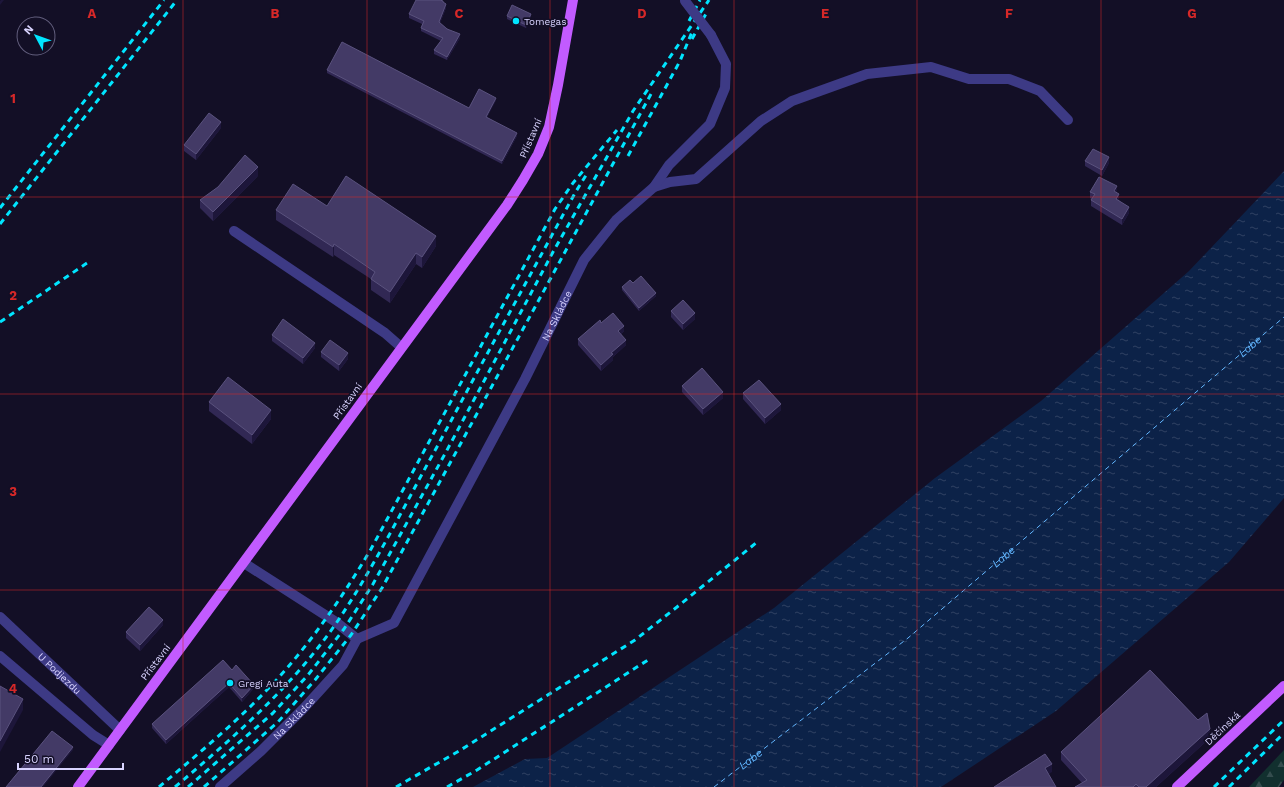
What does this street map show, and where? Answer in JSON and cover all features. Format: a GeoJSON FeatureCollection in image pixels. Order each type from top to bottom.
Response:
{"type":"FeatureCollection","features":[{"type":"Feature","properties":{"kind":"main road","name":"Přístavní"},"geometry":{"type":"LineString","coordinates":[[78,787],[507,205],[523,180],[538,154],[549,126],[558,86],[573,0]]}},
{"type":"Feature","properties":{"kind":"main road","name":"Děčínská"},"geometry":{"type":"LineString","coordinates":[[1177,787],[1284,686]]}},
{"type":"Feature","properties":{"kind":"street","name":"Na Skládce"},"geometry":{"type":"LineString","coordinates":[[220,787],[261,751],[304,708],[343,665],[357,639],[394,623],[525,379],[584,260],[616,220],[654,187],[669,165],[710,124],[725,88],[726,64],[710,35],[685,0]]}},
{"type":"Feature","properties":{"kind":"street"},"geometry":{"type":"LineString","coordinates":[[654,187],[670,182],[696,179],[761,122],[792,101],[867,74],[931,67],[969,79],[1009,79],[1040,91],[1068,120]]}},
{"type":"Feature","properties":{"kind":"street"},"geometry":{"type":"LineString","coordinates":[[234,231],[385,333],[401,347]]}},
{"type":"Feature","properties":{"kind":"street"},"geometry":{"type":"LineString","coordinates":[[244,563],[336,622],[357,639]]}},
{"type":"Feature","properties":{"kind":"street","name":"U Podjezdu"},"geometry":{"type":"LineString","coordinates":[[0,616],[120,730]]}},
{"type":"Feature","properties":{"kind":"street"},"geometry":{"type":"LineString","coordinates":[[0,656],[93,735],[109,745]]}},
{"type":"Feature","properties":{"kind":"green space"},"geometry":{"type":"Polygon","coordinates":[[[1284,750],[1284,780],[1279,787],[1249,787],[1284,750]]]}},
{"type":"Feature","properties":{"kind":"water","name":"Labe"},"geometry":{"type":"Polygon","coordinates":[[[1284,171],[1284,498],[1229,562],[1056,711],[941,787],[473,787],[525,759],[547,758],[774,608],[935,478],[1041,401],[1189,271],[1284,171]]]}},
{"type":"Feature","properties":{"kind":"building"},"geometry":{"type":"Polygon","coordinates":[[[416,0],[440,0],[446,4],[439,22],[447,29],[460,34],[447,57],[434,50],[443,38],[421,28],[424,21],[409,14],[416,0]]]}},
{"type":"Feature","properties":{"kind":"building"},"geometry":{"type":"Polygon","coordinates":[[[512,5],[531,14],[526,25],[507,16],[512,5]]]}},
{"type":"Feature","properties":{"kind":"building"},"geometry":{"type":"Polygon","coordinates":[[[342,42],[469,108],[479,89],[496,98],[486,117],[517,133],[502,161],[327,70],[342,42]]]}},
{"type":"Feature","properties":{"kind":"building"},"geometry":{"type":"Polygon","coordinates":[[[209,113],[221,122],[196,154],[184,145],[209,113]]]}},
{"type":"Feature","properties":{"kind":"building"},"geometry":{"type":"Polygon","coordinates":[[[1093,149],[1109,157],[1102,170],[1085,161],[1093,149]]]}},
{"type":"Feature","properties":{"kind":"building"},"geometry":{"type":"Polygon","coordinates":[[[245,155],[258,167],[213,212],[200,200],[218,187],[245,155]]]}},
{"type":"Feature","properties":{"kind":"building"},"geometry":{"type":"Polygon","coordinates":[[[346,176],[436,236],[422,257],[416,253],[390,292],[371,279],[375,272],[334,244],[333,247],[276,210],[293,184],[327,206],[346,176]]]}},
{"type":"Feature","properties":{"kind":"building"},"geometry":{"type":"Polygon","coordinates":[[[1099,177],[1117,186],[1114,191],[1119,194],[1116,199],[1129,207],[1122,219],[1091,200],[1095,194],[1090,192],[1099,177]]]}},
{"type":"Feature","properties":{"kind":"building"},"geometry":{"type":"Polygon","coordinates":[[[641,276],[656,293],[639,308],[622,287],[630,280],[633,283],[641,276]]]}},
{"type":"Feature","properties":{"kind":"building"},"geometry":{"type":"Polygon","coordinates":[[[683,300],[695,313],[683,324],[671,311],[683,300]]]}},
{"type":"Feature","properties":{"kind":"building"},"geometry":{"type":"Polygon","coordinates":[[[613,313],[624,326],[618,331],[626,340],[611,353],[613,354],[601,365],[578,339],[600,320],[601,323],[613,313]]]}},
{"type":"Feature","properties":{"kind":"building"},"geometry":{"type":"Polygon","coordinates":[[[283,319],[315,343],[303,358],[272,335],[283,319]]]}},
{"type":"Feature","properties":{"kind":"building"},"geometry":{"type":"Polygon","coordinates":[[[330,340],[348,353],[339,365],[321,352],[330,340]]]}},
{"type":"Feature","properties":{"kind":"building"},"geometry":{"type":"Polygon","coordinates":[[[702,368],[723,392],[703,409],[682,386],[702,368]]]}},
{"type":"Feature","properties":{"kind":"building"},"geometry":{"type":"Polygon","coordinates":[[[228,377],[271,410],[252,435],[209,402],[228,377]]]}},
{"type":"Feature","properties":{"kind":"building"},"geometry":{"type":"Polygon","coordinates":[[[759,380],[781,404],[765,418],[743,393],[759,380]]]}},
{"type":"Feature","properties":{"kind":"building"},"geometry":{"type":"Polygon","coordinates":[[[149,607],[163,620],[140,645],[126,632],[149,607]]]}},
{"type":"Feature","properties":{"kind":"building"},"geometry":{"type":"Polygon","coordinates":[[[223,660],[232,670],[236,665],[254,685],[242,698],[229,683],[166,740],[152,724],[223,660]]]}},
{"type":"Feature","properties":{"kind":"building"},"geometry":{"type":"Polygon","coordinates":[[[1150,670],[1198,720],[1207,713],[1210,729],[1146,787],[1139,787],[1136,784],[1133,787],[1075,787],[1087,780],[1061,752],[1150,670]]]}},
{"type":"Feature","properties":{"kind":"building"},"geometry":{"type":"Polygon","coordinates":[[[0,686],[23,699],[0,741],[0,686]]]}},
{"type":"Feature","properties":{"kind":"building"},"geometry":{"type":"Polygon","coordinates":[[[52,731],[73,747],[41,787],[6,787],[52,731]]]}},
{"type":"Feature","properties":{"kind":"building"},"geometry":{"type":"Polygon","coordinates":[[[1045,754],[1052,764],[1045,768],[1056,787],[994,787],[1045,754]]]}},
{"type":"Feature","properties":{"kind":"ferry route"},"geometry":{"type":"LineString","coordinates":[[714,787],[908,638],[1284,317]]}},
{"type":"Feature","properties":{"kind":"railway"},"geometry":{"type":"LineString","coordinates":[[0,208],[164,0]]}},
{"type":"Feature","properties":{"kind":"railway"},"geometry":{"type":"LineString","coordinates":[[0,224],[177,0]]}},
{"type":"Feature","properties":{"kind":"railway"},"geometry":{"type":"LineString","coordinates":[[689,21],[700,0]]}},
{"type":"Feature","properties":{"kind":"railway"},"geometry":{"type":"LineString","coordinates":[[188,787],[273,713],[308,675],[344,629],[373,584],[446,452],[553,252],[633,111],[709,0]]}},
{"type":"Feature","properties":{"kind":"railway"},"geometry":{"type":"LineString","coordinates":[[692,39],[707,12]]}},
{"type":"Feature","properties":{"kind":"railway"},"geometry":{"type":"LineString","coordinates":[[628,156],[680,61],[692,32]]}},
{"type":"Feature","properties":{"kind":"railway"},"geometry":{"type":"LineString","coordinates":[[204,787],[278,722],[315,680],[351,635],[382,588],[651,94]]}},
{"type":"Feature","properties":{"kind":"railway"},"geometry":{"type":"LineString","coordinates":[[159,787],[209,745],[274,683],[333,609],[371,549],[555,209],[573,183],[617,130]]}},
{"type":"Feature","properties":{"kind":"railway"},"geometry":{"type":"LineString","coordinates":[[175,787],[262,710],[301,668],[337,622],[377,557],[575,193],[588,172]]}},
{"type":"Feature","properties":{"kind":"railway"},"geometry":{"type":"LineString","coordinates":[[0,322],[90,261]]}},
{"type":"Feature","properties":{"kind":"railway"},"geometry":{"type":"LineString","coordinates":[[396,787],[459,751],[635,640],[756,543]]}},
{"type":"Feature","properties":{"kind":"railway"},"geometry":{"type":"LineString","coordinates":[[447,787],[477,770],[651,658]]}},
{"type":"Feature","properties":{"kind":"railway"},"geometry":{"type":"LineString","coordinates":[[1214,787],[1284,720]]}},
{"type":"Feature","properties":{"kind":"railway"},"geometry":{"type":"LineString","coordinates":[[1229,787],[1284,733]]}},
{"type":"Feature","properties":{"kind":"place","name":"Tomegas"},"geometry":{"type":"Point","coordinates":[516,21]}},
{"type":"Feature","properties":{"kind":"place","name":"Gregi Auta"},"geometry":{"type":"Point","coordinates":[230,683]}}]}
